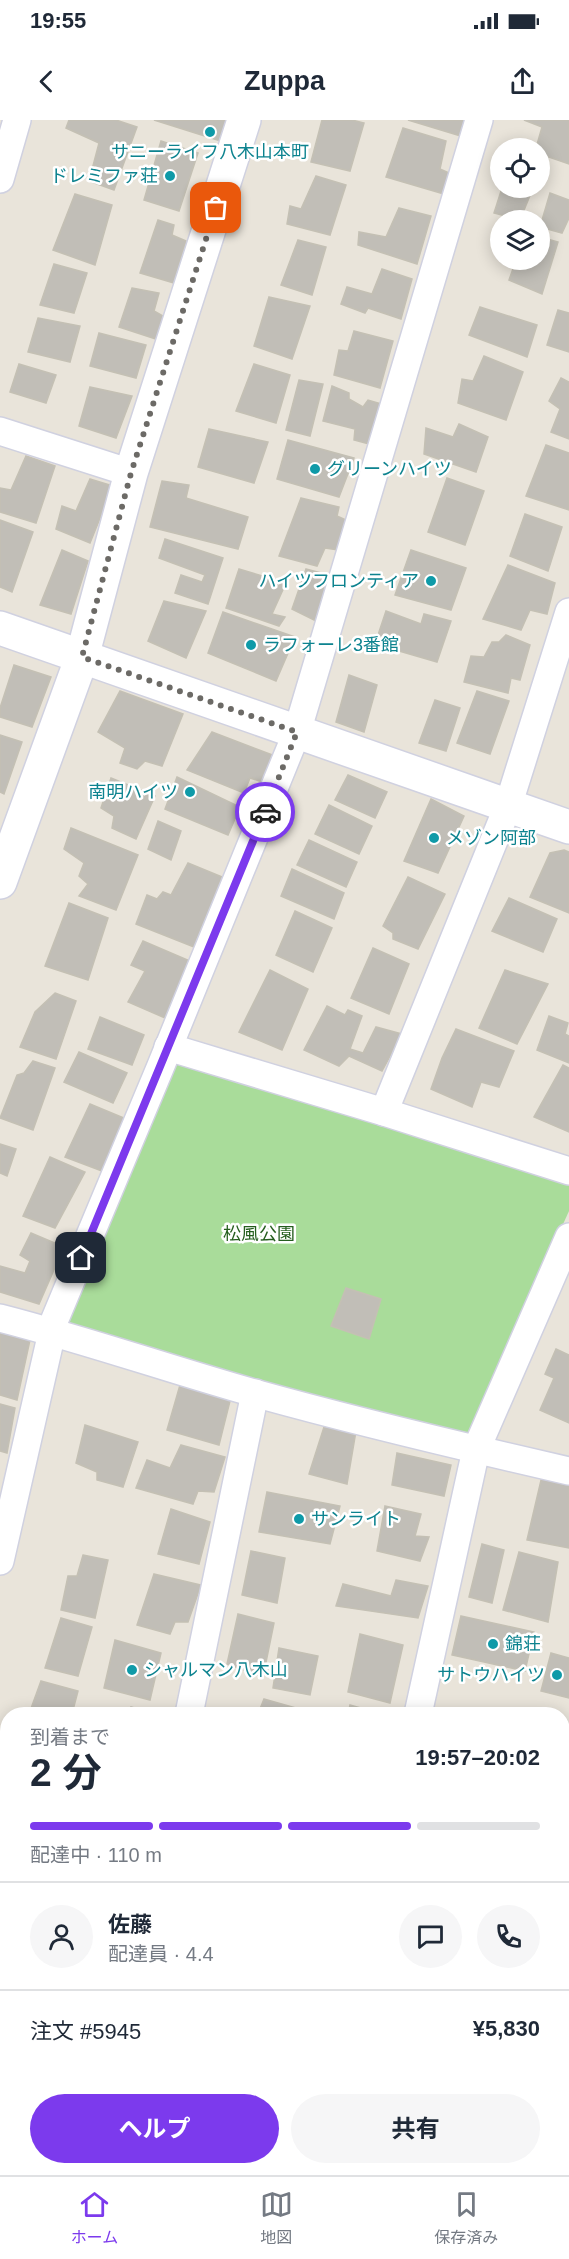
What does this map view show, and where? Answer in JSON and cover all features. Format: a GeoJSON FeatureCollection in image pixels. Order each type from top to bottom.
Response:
{"type":"FeatureCollection","features":[{"type":"Feature","properties":{"kind":"street"},"geometry":{"type":"LineString","coordinates":[[0,882],[82,657],[131,473],[244,120]]}},
{"type":"Feature","properties":{"kind":"street"},"geometry":{"type":"LineString","coordinates":[[0,1562],[55,1319],[297,732],[479,120]]}},
{"type":"Feature","properties":{"kind":"street"},"geometry":{"type":"LineString","coordinates":[[0,179],[11,125]]}},
{"type":"Feature","properties":{"kind":"street"},"geometry":{"type":"LineString","coordinates":[[0,431],[131,473]]}},
{"type":"Feature","properties":{"kind":"street"},"geometry":{"type":"LineString","coordinates":[[384,1112],[508,806],[569,612]]}},
{"type":"Feature","properties":{"kind":"street"},"geometry":{"type":"LineString","coordinates":[[0,628],[569,827]]}},
{"type":"Feature","properties":{"kind":"street"},"geometry":{"type":"LineString","coordinates":[[168,1047],[569,1171]]}},
{"type":"Feature","properties":{"kind":"street"},"geometry":{"type":"LineString","coordinates":[[420,1707],[476,1450],[569,1237]]}},
{"type":"Feature","properties":{"kind":"street"},"geometry":{"type":"LineString","coordinates":[[0,1318],[255,1393],[476,1450],[569,1470]]}},
{"type":"Feature","properties":{"kind":"street"},"geometry":{"type":"LineString","coordinates":[[190,1707],[255,1393]]}},
{"type":"Feature","properties":{"kind":"green space","name":"松風公園"},"geometry":{"type":"Polygon","coordinates":[[[175,1058],[569,1180],[569,1211],[466,1439],[62,1328],[175,1058]]]}},
{"type":"Feature","properties":{"kind":"building"},"geometry":{"type":"Polygon","coordinates":[[[69,120],[116,120],[137,127],[114,190],[89,181],[99,143],[66,128],[69,120]]]}},
{"type":"Feature","properties":{"kind":"building","name":"サニーライフ八木山本町"},"geometry":{"type":"Polygon","coordinates":[[[154,120],[234,120],[227,143],[154,120]]]}},
{"type":"Feature","properties":{"kind":"building"},"geometry":{"type":"Polygon","coordinates":[[[322,120],[352,120],[364,123],[350,171],[311,162],[322,120]]]}},
{"type":"Feature","properties":{"kind":"building"},"geometry":{"type":"Polygon","coordinates":[[[408,120],[467,120],[464,137],[408,120]]]}},
{"type":"Feature","properties":{"kind":"building"},"geometry":{"type":"Polygon","coordinates":[[[524,120],[569,120],[569,164],[550,157],[550,138],[539,138],[542,127],[524,120]]]}},
{"type":"Feature","properties":{"kind":"building"},"geometry":{"type":"Polygon","coordinates":[[[403,128],[446,141],[440,169],[451,174],[444,194],[386,177],[403,128]]]}},
{"type":"Feature","properties":{"kind":"building","name":"ドレミファ荘"},"geometry":{"type":"Polygon","coordinates":[[[161,141],[198,153],[179,211],[144,200],[161,141]]]}},
{"type":"Feature","properties":{"kind":"building"},"geometry":{"type":"Polygon","coordinates":[[[316,176],[346,185],[330,235],[287,224],[290,206],[301,209],[316,176]]]}},
{"type":"Feature","properties":{"kind":"building"},"geometry":{"type":"Polygon","coordinates":[[[550,193],[569,200],[569,218],[562,233],[550,230],[550,210],[545,210],[550,193]]]}},
{"type":"Feature","properties":{"kind":"building"},"geometry":{"type":"Polygon","coordinates":[[[75,194],[112,205],[95,265],[53,250],[75,194]]]}},
{"type":"Feature","properties":{"kind":"building"},"geometry":{"type":"Polygon","coordinates":[[[499,198],[529,198],[524,210],[495,210],[499,198]]]}},
{"type":"Feature","properties":{"kind":"building"},"geometry":{"type":"Polygon","coordinates":[[[399,208],[431,216],[417,264],[358,245],[359,232],[386,237],[399,208]]]}},
{"type":"Feature","properties":{"kind":"building"},"geometry":{"type":"Polygon","coordinates":[[[158,220],[174,225],[172,235],[186,241],[174,283],[140,273],[158,220]]]}},
{"type":"Feature","properties":{"kind":"building"},"geometry":{"type":"Polygon","coordinates":[[[298,240],[326,247],[312,295],[281,285],[298,240]]]}},
{"type":"Feature","properties":{"kind":"building"},"geometry":{"type":"Polygon","coordinates":[[[550,240],[558,242],[550,268],[550,240]]]}},
{"type":"Feature","properties":{"kind":"building"},"geometry":{"type":"Polygon","coordinates":[[[54,264],[87,273],[74,313],[40,305],[54,264]]]}},
{"type":"Feature","properties":{"kind":"building"},"geometry":{"type":"Polygon","coordinates":[[[382,269],[412,279],[401,319],[368,308],[365,313],[341,304],[347,287],[372,294],[382,269]]]}},
{"type":"Feature","properties":{"kind":"building"},"geometry":{"type":"Polygon","coordinates":[[[512,270],[549,270],[542,294],[509,280],[512,270]]]}},
{"type":"Feature","properties":{"kind":"building"},"geometry":{"type":"Polygon","coordinates":[[[132,288],[159,293],[154,311],[170,320],[159,340],[119,327],[132,288]]]}},
{"type":"Feature","properties":{"kind":"building"},"geometry":{"type":"Polygon","coordinates":[[[269,297],[310,306],[292,359],[254,346],[269,297]]]}},
{"type":"Feature","properties":{"kind":"building"},"geometry":{"type":"Polygon","coordinates":[[[480,307],[537,325],[527,357],[469,335],[480,307]]]}},
{"type":"Feature","properties":{"kind":"building"},"geometry":{"type":"Polygon","coordinates":[[[558,310],[569,313],[569,352],[547,345],[558,310]]]}},
{"type":"Feature","properties":{"kind":"building"},"geometry":{"type":"Polygon","coordinates":[[[38,318],[80,326],[70,362],[28,352],[38,318]]]}},
{"type":"Feature","properties":{"kind":"building"},"geometry":{"type":"Polygon","coordinates":[[[354,331],[393,341],[380,388],[334,375],[339,350],[348,351],[354,331]]]}},
{"type":"Feature","properties":{"kind":"building"},"geometry":{"type":"Polygon","coordinates":[[[99,333],[146,345],[136,378],[90,366],[99,333]]]}},
{"type":"Feature","properties":{"kind":"building"},"geometry":{"type":"Polygon","coordinates":[[[484,356],[523,372],[506,420],[458,403],[462,379],[473,381],[484,356]]]}},
{"type":"Feature","properties":{"kind":"building"},"geometry":{"type":"Polygon","coordinates":[[[19,364],[56,375],[46,403],[10,392],[19,364]]]}},
{"type":"Feature","properties":{"kind":"building"},"geometry":{"type":"Polygon","coordinates":[[[254,364],[290,375],[276,423],[236,411],[254,364]]]}},
{"type":"Feature","properties":{"kind":"building"},"geometry":{"type":"Polygon","coordinates":[[[561,378],[569,382],[569,439],[551,432],[560,409],[549,401],[561,378]]]}},
{"type":"Feature","properties":{"kind":"building"},"geometry":{"type":"Polygon","coordinates":[[[299,380],[323,384],[310,436],[286,430],[299,380]]]}},
{"type":"Feature","properties":{"kind":"building"},"geometry":{"type":"Polygon","coordinates":[[[332,386],[349,393],[349,399],[363,407],[368,400],[385,405],[373,445],[354,440],[355,429],[323,421],[332,386]]]}},
{"type":"Feature","properties":{"kind":"building"},"geometry":{"type":"Polygon","coordinates":[[[90,387],[132,396],[116,438],[79,426],[90,387]]]}},
{"type":"Feature","properties":{"kind":"building"},"geometry":{"type":"Polygon","coordinates":[[[459,424],[488,437],[476,472],[424,454],[426,428],[453,437],[459,424]]]}},
{"type":"Feature","properties":{"kind":"building"},"geometry":{"type":"Polygon","coordinates":[[[209,429],[268,442],[254,483],[198,467],[209,429]]]}},
{"type":"Feature","properties":{"kind":"building","name":"グリーンハイツ"},"geometry":{"type":"Polygon","coordinates":[[[288,440],[354,458],[339,497],[277,479],[288,440]]]}},
{"type":"Feature","properties":{"kind":"building"},"geometry":{"type":"Polygon","coordinates":[[[546,445],[569,453],[569,510],[526,496],[546,445]]]}},
{"type":"Feature","properties":{"kind":"building"},"geometry":{"type":"Polygon","coordinates":[[[26,456],[55,466],[36,523],[0,512],[0,488],[11,490],[26,456]]]}},
{"type":"Feature","properties":{"kind":"building"},"geometry":{"type":"Polygon","coordinates":[[[447,478],[484,491],[465,545],[428,532],[447,478]]]}},
{"type":"Feature","properties":{"kind":"building"},"geometry":{"type":"Polygon","coordinates":[[[90,479],[113,486],[90,543],[56,529],[62,506],[76,511],[90,479]]]}},
{"type":"Feature","properties":{"kind":"building"},"geometry":{"type":"Polygon","coordinates":[[[162,481],[189,485],[186,498],[248,517],[238,549],[150,527],[162,481]]]}},
{"type":"Feature","properties":{"kind":"building"},"geometry":{"type":"Polygon","coordinates":[[[301,498],[339,507],[337,516],[350,522],[338,550],[325,548],[317,566],[279,556],[301,498]]]}},
{"type":"Feature","properties":{"kind":"building"},"geometry":{"type":"Polygon","coordinates":[[[525,514],[562,527],[548,571],[510,556],[525,514]]]}},
{"type":"Feature","properties":{"kind":"building"},"geometry":{"type":"Polygon","coordinates":[[[0,520],[33,532],[12,592],[0,587],[0,520]]]}},
{"type":"Feature","properties":{"kind":"building"},"geometry":{"type":"Polygon","coordinates":[[[165,539],[223,558],[208,604],[175,593],[181,575],[202,582],[205,575],[159,558],[165,539]]]}},
{"type":"Feature","properties":{"kind":"building"},"geometry":{"type":"Polygon","coordinates":[[[62,550],[88,561],[71,614],[40,605],[62,550]]]}},
{"type":"Feature","properties":{"kind":"building","name":"ハイツフロンティア"},"geometry":{"type":"Polygon","coordinates":[[[411,550],[466,568],[451,610],[395,595],[411,550]]]}},
{"type":"Feature","properties":{"kind":"building"},"geometry":{"type":"Polygon","coordinates":[[[508,565],[555,583],[547,614],[530,610],[521,630],[483,619],[508,565]]]}},
{"type":"Feature","properties":{"kind":"building"},"geometry":{"type":"Polygon","coordinates":[[[239,569],[286,583],[272,614],[285,617],[279,626],[226,608],[239,569]]]}},
{"type":"Feature","properties":{"kind":"building"},"geometry":{"type":"Polygon","coordinates":[[[306,569],[333,576],[316,621],[292,609],[306,569]]]}},
{"type":"Feature","properties":{"kind":"building"},"geometry":{"type":"Polygon","coordinates":[[[164,601],[206,611],[186,658],[148,641],[164,601]]]}},
{"type":"Feature","properties":{"kind":"building"},"geometry":{"type":"Polygon","coordinates":[[[386,611],[421,624],[424,614],[451,621],[437,662],[375,644],[386,611]]]}},
{"type":"Feature","properties":{"kind":"building","name":"ラフォーレ3番館"},"geometry":{"type":"Polygon","coordinates":[[[223,612],[295,637],[276,681],[208,653],[223,612]]]}},
{"type":"Feature","properties":{"kind":"building"},"geometry":{"type":"Polygon","coordinates":[[[506,635],[530,645],[520,680],[511,678],[508,693],[464,682],[471,656],[484,657],[492,642],[499,642],[506,635]]]}},
{"type":"Feature","properties":{"kind":"building"},"geometry":{"type":"Polygon","coordinates":[[[14,665],[51,677],[32,727],[0,717],[0,708],[14,665]]]}},
{"type":"Feature","properties":{"kind":"building"},"geometry":{"type":"Polygon","coordinates":[[[349,675],[377,685],[364,732],[336,722],[349,675]]]}},
{"type":"Feature","properties":{"kind":"building"},"geometry":{"type":"Polygon","coordinates":[[[120,691],[183,714],[162,766],[145,761],[137,769],[120,763],[125,748],[98,732],[120,691]]]}},
{"type":"Feature","properties":{"kind":"building"},"geometry":{"type":"Polygon","coordinates":[[[477,691],[509,701],[490,754],[457,743],[477,691]]]}},
{"type":"Feature","properties":{"kind":"building"},"geometry":{"type":"Polygon","coordinates":[[[435,700],[460,708],[446,751],[419,743],[435,700]]]}},
{"type":"Feature","properties":{"kind":"building"},"geometry":{"type":"Polygon","coordinates":[[[212,732],[275,756],[263,782],[250,778],[244,793],[187,770],[212,732]]]}},
{"type":"Feature","properties":{"kind":"building"},"geometry":{"type":"Polygon","coordinates":[[[0,735],[22,742],[4,794],[0,792],[0,735]]]}},
{"type":"Feature","properties":{"kind":"building"},"geometry":{"type":"Polygon","coordinates":[[[348,775],[387,792],[375,818],[335,800],[348,775]]]}},
{"type":"Feature","properties":{"kind":"building","name":"南明ハイツ"},"geometry":{"type":"Polygon","coordinates":[[[177,777],[240,807],[228,835],[165,809],[177,777]]]}},
{"type":"Feature","properties":{"kind":"building"},"geometry":{"type":"Polygon","coordinates":[[[111,778],[155,796],[136,839],[112,828],[114,816],[101,808],[111,778]]]}},
{"type":"Feature","properties":{"kind":"building","name":"メゾン阿部"},"geometry":{"type":"Polygon","coordinates":[[[431,799],[464,816],[438,873],[404,861],[431,799]]]}},
{"type":"Feature","properties":{"kind":"building"},"geometry":{"type":"Polygon","coordinates":[[[329,805],[372,826],[359,854],[315,834],[329,805]]]}},
{"type":"Feature","properties":{"kind":"building"},"geometry":{"type":"Polygon","coordinates":[[[158,821],[181,831],[171,860],[148,849],[158,821]]]}},
{"type":"Feature","properties":{"kind":"building"},"geometry":{"type":"Polygon","coordinates":[[[71,828],[138,855],[116,910],[79,896],[88,884],[79,876],[84,863],[64,849],[71,828]]]}},
{"type":"Feature","properties":{"kind":"building"},"geometry":{"type":"Polygon","coordinates":[[[309,840],[357,862],[346,887],[297,865],[309,840]]]}},
{"type":"Feature","properties":{"kind":"building"},"geometry":{"type":"Polygon","coordinates":[[[564,850],[569,852],[569,913],[530,897],[550,853],[564,850]]]}},
{"type":"Feature","properties":{"kind":"building"},"geometry":{"type":"Polygon","coordinates":[[[188,863],[222,877],[194,947],[136,924],[147,895],[157,899],[163,892],[171,895],[188,863]]]}},
{"type":"Feature","properties":{"kind":"building"},"geometry":{"type":"Polygon","coordinates":[[[292,869],[344,893],[334,919],[281,896],[292,869]]]}},
{"type":"Feature","properties":{"kind":"building"},"geometry":{"type":"Polygon","coordinates":[[[408,877],[445,894],[418,949],[393,939],[393,933],[383,926],[408,877]]]}},
{"type":"Feature","properties":{"kind":"building"},"geometry":{"type":"Polygon","coordinates":[[[509,898],[557,919],[543,952],[492,931],[509,898]]]}},
{"type":"Feature","properties":{"kind":"building"},"geometry":{"type":"Polygon","coordinates":[[[69,903],[108,918],[88,980],[45,966],[69,903]]]}},
{"type":"Feature","properties":{"kind":"building"},"geometry":{"type":"Polygon","coordinates":[[[295,911],[332,928],[313,972],[276,955],[295,911]]]}},
{"type":"Feature","properties":{"kind":"building"},"geometry":{"type":"Polygon","coordinates":[[[143,941],[192,962],[172,1021],[128,1002],[145,971],[131,965],[143,941]]]}},
{"type":"Feature","properties":{"kind":"building"},"geometry":{"type":"Polygon","coordinates":[[[373,948],[409,964],[389,1014],[351,998],[373,948]]]}},
{"type":"Feature","properties":{"kind":"building"},"geometry":{"type":"Polygon","coordinates":[[[270,970],[308,989],[282,1050],[239,1032],[270,970]]]}},
{"type":"Feature","properties":{"kind":"building"},"geometry":{"type":"Polygon","coordinates":[[[505,970],[548,984],[517,1044],[479,1028],[505,970]]]}},
{"type":"Feature","properties":{"kind":"building"},"geometry":{"type":"Polygon","coordinates":[[[55,993],[76,1001],[56,1059],[20,1047],[35,1012],[55,993]]]}},
{"type":"Feature","properties":{"kind":"building"},"geometry":{"type":"Polygon","coordinates":[[[327,1006],[345,1015],[348,1010],[362,1016],[350,1049],[363,1053],[376,1027],[402,1034],[382,1071],[349,1056],[339,1066],[304,1050],[327,1006]]]}},
{"type":"Feature","properties":{"kind":"building"},"geometry":{"type":"Polygon","coordinates":[[[549,1016],[568,1023],[565,1034],[569,1036],[569,1063],[537,1050],[549,1016]]]}},
{"type":"Feature","properties":{"kind":"building"},"geometry":{"type":"Polygon","coordinates":[[[100,1017],[144,1035],[132,1065],[88,1049],[100,1017]]]}},
{"type":"Feature","properties":{"kind":"building"},"geometry":{"type":"Polygon","coordinates":[[[456,1029],[514,1051],[499,1087],[481,1082],[472,1107],[431,1089],[456,1029]]]}},
{"type":"Feature","properties":{"kind":"building"},"geometry":{"type":"Polygon","coordinates":[[[79,1052],[127,1073],[113,1103],[64,1082],[79,1052]]]}},
{"type":"Feature","properties":{"kind":"building"},"geometry":{"type":"Polygon","coordinates":[[[33,1061],[55,1068],[33,1130],[0,1118],[17,1075],[24,1073],[33,1061]]]}},
{"type":"Feature","properties":{"kind":"building"},"geometry":{"type":"Polygon","coordinates":[[[563,1065],[569,1068],[569,1132],[534,1117],[563,1065]]]}},
{"type":"Feature","properties":{"kind":"building"},"geometry":{"type":"Polygon","coordinates":[[[90,1104],[126,1119],[102,1171],[65,1157],[90,1104]]]}},
{"type":"Feature","properties":{"kind":"building"},"geometry":{"type":"Polygon","coordinates":[[[0,1144],[16,1149],[7,1176],[0,1173],[0,1144]]]}},
{"type":"Feature","properties":{"kind":"building"},"geometry":{"type":"Polygon","coordinates":[[[50,1157],[85,1172],[55,1228],[23,1216],[50,1157]]]}},
{"type":"Feature","properties":{"kind":"building"},"geometry":{"type":"Polygon","coordinates":[[[31,1233],[64,1247],[39,1304],[0,1292],[0,1266],[25,1273],[30,1261],[20,1255],[31,1233]]]}},
{"type":"Feature","properties":{"kind":"building"},"geometry":{"type":"Polygon","coordinates":[[[346,1288],[381,1299],[369,1339],[331,1326],[346,1288]]]}},
{"type":"Feature","properties":{"kind":"building"},"geometry":{"type":"Polygon","coordinates":[[[0,1331],[30,1340],[17,1400],[0,1395],[0,1331]]]}},
{"type":"Feature","properties":{"kind":"building"},"geometry":{"type":"Polygon","coordinates":[[[556,1349],[569,1355],[569,1423],[540,1410],[554,1378],[545,1374],[556,1349]]]}},
{"type":"Feature","properties":{"kind":"building"},"geometry":{"type":"Polygon","coordinates":[[[180,1385],[230,1401],[219,1445],[167,1430],[180,1385]]]}},
{"type":"Feature","properties":{"kind":"building"},"geometry":{"type":"Polygon","coordinates":[[[0,1404],[15,1408],[7,1453],[0,1451],[0,1404]]]}},
{"type":"Feature","properties":{"kind":"building"},"geometry":{"type":"Polygon","coordinates":[[[325,1424],[356,1431],[347,1484],[309,1474],[325,1424]]]}},
{"type":"Feature","properties":{"kind":"building"},"geometry":{"type":"Polygon","coordinates":[[[85,1425],[138,1442],[123,1487],[97,1480],[97,1472],[76,1463],[85,1425]]]}},
{"type":"Feature","properties":{"kind":"building"},"geometry":{"type":"Polygon","coordinates":[[[181,1445],[225,1457],[214,1492],[198,1491],[193,1504],[136,1488],[147,1460],[170,1468],[181,1445]]]}},
{"type":"Feature","properties":{"kind":"building"},"geometry":{"type":"Polygon","coordinates":[[[397,1453],[451,1465],[444,1496],[392,1485],[397,1453]]]}},
{"type":"Feature","properties":{"kind":"building"},"geometry":{"type":"Polygon","coordinates":[[[542,1476],[569,1485],[569,1548],[527,1540],[542,1476]]]}},
{"type":"Feature","properties":{"kind":"building","name":"サンライト"},"geometry":{"type":"Polygon","coordinates":[[[267,1492],[340,1506],[330,1544],[259,1532],[267,1492]]]}},
{"type":"Feature","properties":{"kind":"building"},"geometry":{"type":"Polygon","coordinates":[[[385,1506],[421,1514],[415,1536],[429,1537],[420,1561],[377,1551],[385,1506]]]}},
{"type":"Feature","properties":{"kind":"building"},"geometry":{"type":"Polygon","coordinates":[[[171,1509],[210,1522],[199,1564],[158,1554],[171,1509]]]}},
{"type":"Feature","properties":{"kind":"building"},"geometry":{"type":"Polygon","coordinates":[[[482,1544],[504,1550],[492,1603],[469,1597],[482,1544]]]}},
{"type":"Feature","properties":{"kind":"building"},"geometry":{"type":"Polygon","coordinates":[[[251,1551],[285,1558],[277,1603],[242,1595],[251,1551]]]}},
{"type":"Feature","properties":{"kind":"building"},"geometry":{"type":"Polygon","coordinates":[[[519,1552],[558,1562],[548,1622],[503,1610],[519,1552]]]}},
{"type":"Feature","properties":{"kind":"building"},"geometry":{"type":"Polygon","coordinates":[[[83,1555],[108,1560],[95,1618],[61,1610],[68,1576],[77,1576],[83,1555]]]}},
{"type":"Feature","properties":{"kind":"building"},"geometry":{"type":"Polygon","coordinates":[[[154,1574],[201,1585],[188,1622],[175,1622],[170,1634],[137,1625],[154,1574]]]}},
{"type":"Feature","properties":{"kind":"building"},"geometry":{"type":"Polygon","coordinates":[[[396,1580],[428,1586],[418,1618],[336,1606],[343,1584],[391,1596],[396,1580]]]}},
{"type":"Feature","properties":{"kind":"building"},"geometry":{"type":"Polygon","coordinates":[[[238,1614],[274,1623],[263,1677],[227,1664],[238,1614]]]}},
{"type":"Feature","properties":{"kind":"building","name":"錦荘"},"geometry":{"type":"Polygon","coordinates":[[[461,1616],[534,1632],[525,1671],[452,1655],[461,1616]]]}},
{"type":"Feature","properties":{"kind":"building"},"geometry":{"type":"Polygon","coordinates":[[[61,1618],[92,1627],[78,1676],[45,1668],[61,1618]]]}},
{"type":"Feature","properties":{"kind":"building"},"geometry":{"type":"Polygon","coordinates":[[[360,1634],[403,1645],[390,1703],[348,1692],[360,1634]]]}},
{"type":"Feature","properties":{"kind":"building","name":"シャルマン八木山"},"geometry":{"type":"Polygon","coordinates":[[[115,1640],[161,1653],[150,1700],[104,1688],[115,1640]]]}},
{"type":"Feature","properties":{"kind":"building"},"geometry":{"type":"Polygon","coordinates":[[[279,1648],[318,1656],[310,1695],[273,1688],[279,1648]]]}},
{"type":"Feature","properties":{"kind":"building","name":"サトウハイツ"},"geometry":{"type":"Polygon","coordinates":[[[551,1653],[569,1658],[569,1698],[541,1691],[551,1653]]]}},
{"type":"Feature","properties":{"kind":"building"},"geometry":{"type":"Polygon","coordinates":[[[41,1681],[78,1691],[74,1707],[32,1707],[41,1681]]]}},
{"type":"Feature","properties":{"kind":"building"},"geometry":{"type":"Polygon","coordinates":[[[264,1699],[292,1707],[261,1707],[264,1699]]]}},
{"type":"Feature","properties":{"kind":"way so far"},"geometry":{"type":"LineString","coordinates":[[216,208],[131,473],[82,657],[297,732],[265,812]]}},
{"type":"Feature","properties":{"kind":"place","name":"サニーライフ八木山本町"},"geometry":{"type":"Point","coordinates":[210,132]}},
{"type":"Feature","properties":{"kind":"place","name":"ドレミファ荘"},"geometry":{"type":"Point","coordinates":[170,176]}},
{"type":"Feature","properties":{"kind":"place","name":"グリーンハイツ"},"geometry":{"type":"Point","coordinates":[315,469]}},
{"type":"Feature","properties":{"kind":"place","name":"ハイツフロンティア"},"geometry":{"type":"Point","coordinates":[431,581]}},
{"type":"Feature","properties":{"kind":"place","name":"ラフォーレ3番館"},"geometry":{"type":"Point","coordinates":[251,645]}},
{"type":"Feature","properties":{"kind":"place","name":"南明ハイツ"},"geometry":{"type":"Point","coordinates":[190,792]}},
{"type":"Feature","properties":{"kind":"place","name":"メゾン阿部"},"geometry":{"type":"Point","coordinates":[434,838]}},
{"type":"Feature","properties":{"kind":"place","name":"サンライト"},"geometry":{"type":"Point","coordinates":[299,1519]}},
{"type":"Feature","properties":{"kind":"place","name":"錦荘"},"geometry":{"type":"Point","coordinates":[493,1644]}},
{"type":"Feature","properties":{"kind":"place","name":"シャルマン八木山"},"geometry":{"type":"Point","coordinates":[132,1670]}},
{"type":"Feature","properties":{"kind":"place","name":"サトウハイツ"},"geometry":{"type":"Point","coordinates":[557,1675]}},
{"type":"Feature","properties":{"kind":"route"},"geometry":{"type":"LineString","coordinates":[[81,1258],[265,812]]}}]}
